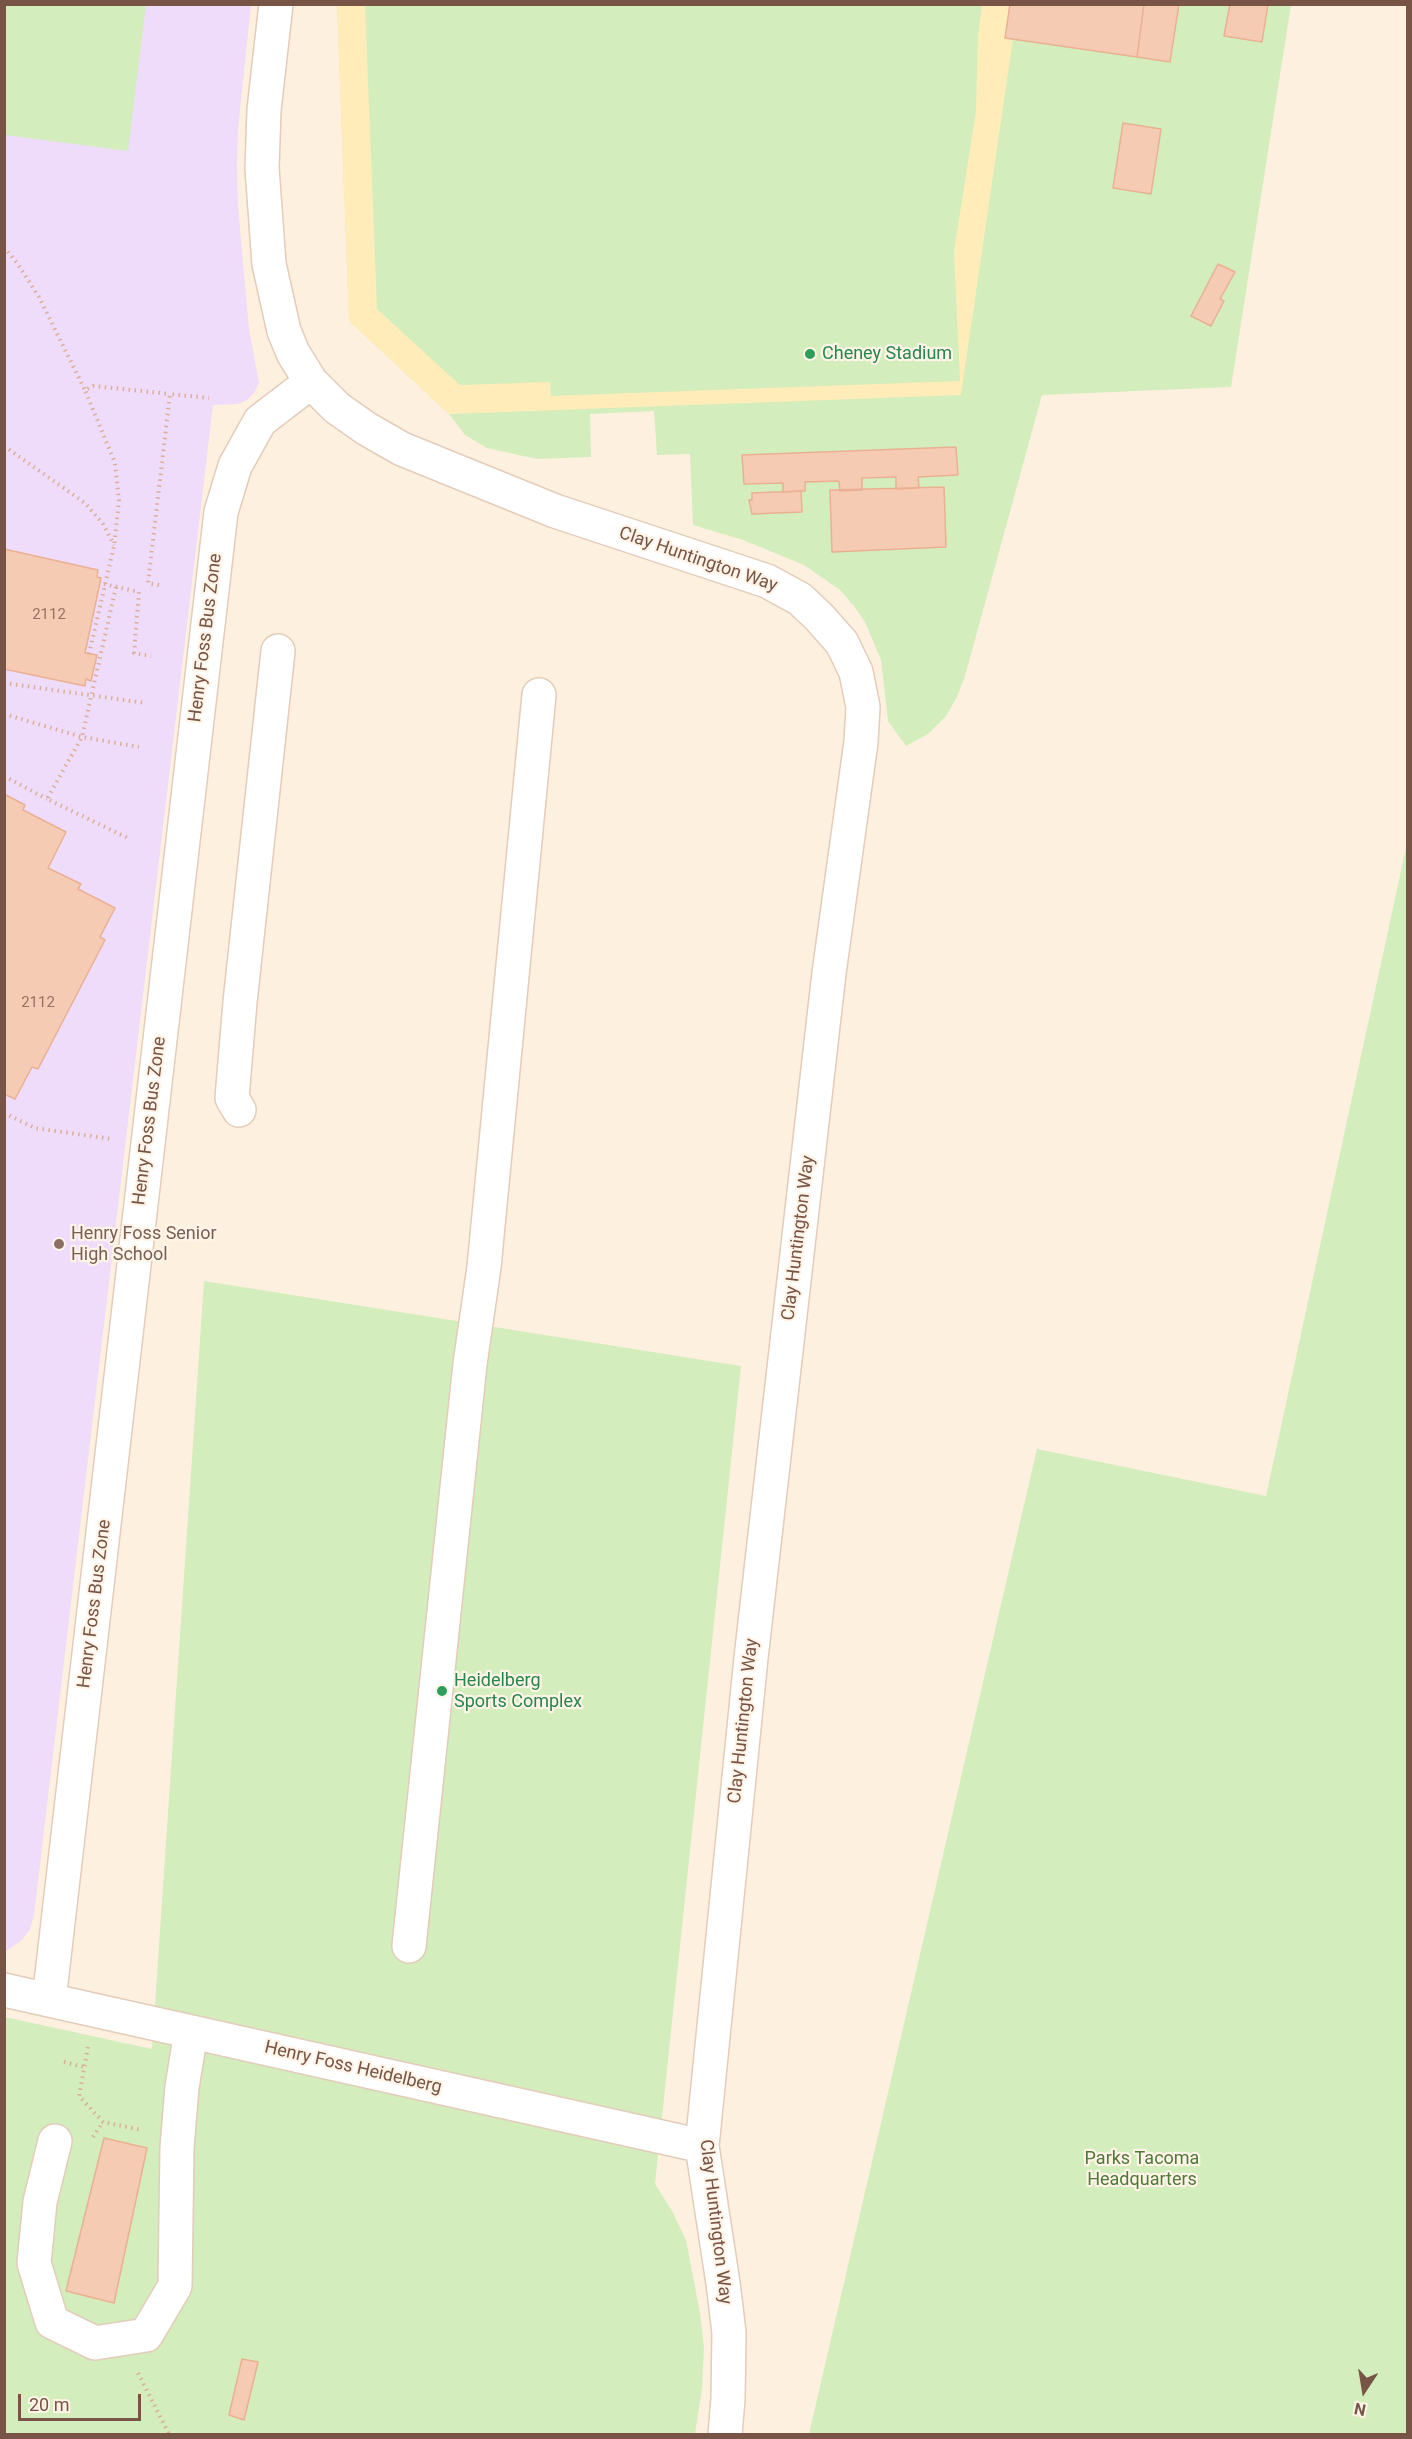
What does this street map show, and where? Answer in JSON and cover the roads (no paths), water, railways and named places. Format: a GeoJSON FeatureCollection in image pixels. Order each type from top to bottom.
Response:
{"type":"FeatureCollection","features":[{"type":"Feature","properties":{"kind":"street","name":"Clay Huntington Way"},"geometry":{"type":"LineString","coordinates":[[276,4],[264,110],[262,168],[269,264],[284,330],[292,353],[311,382],[337,408],[402,449],[555,511],[767,580],[800,599],[819,617],[842,643],[856,672],[862,707],[861,742],[829,973],[748,1682],[702,2146],[729,2333],[725,2434]]}},
{"type":"Feature","properties":{"kind":"street","name":"Henry Foss Bus Zone"},"geometry":{"type":"LineString","coordinates":[[49,2000],[221,512],[235,466],[260,421],[311,382]]}},
{"type":"Feature","properties":{"kind":"street"},"geometry":{"type":"LineString","coordinates":[[238,1110],[232,1098],[240,1002],[279,651]]}},
{"type":"Feature","properties":{"kind":"street"},"geometry":{"type":"LineString","coordinates":[[409,1946],[470,1364],[484,1267],[539,695]]}},
{"type":"Feature","properties":{"kind":"street","name":"Henry Foss Heidelberg"},"geometry":{"type":"LineString","coordinates":[[4,1990],[702,2146]]}},
{"type":"Feature","properties":{"kind":"street"},"geometry":{"type":"LineString","coordinates":[[55,2141],[40,2202],[34,2263],[52,2322],[95,2343],[146,2335],[175,2286],[177,2148],[182,2087],[191,2032]]}},
{"type":"Feature","properties":{"kind":"place","name":"Cheney Stadium"},"geometry":{"type":"Point","coordinates":[810,354]}},
{"type":"Feature","properties":{"kind":"place","name":"Henry Foss Senior High School"},"geometry":{"type":"Point","coordinates":[59,1244]}},
{"type":"Feature","properties":{"kind":"place","name":"Heidelberg Sports Complex"},"geometry":{"type":"Point","coordinates":[442,1691]}},
{"type":"Feature","properties":{"kind":"park label","name":"Parks Tacoma Headquarters"},"geometry":{"type":"Point","coordinates":[1142,2169]}}]}
